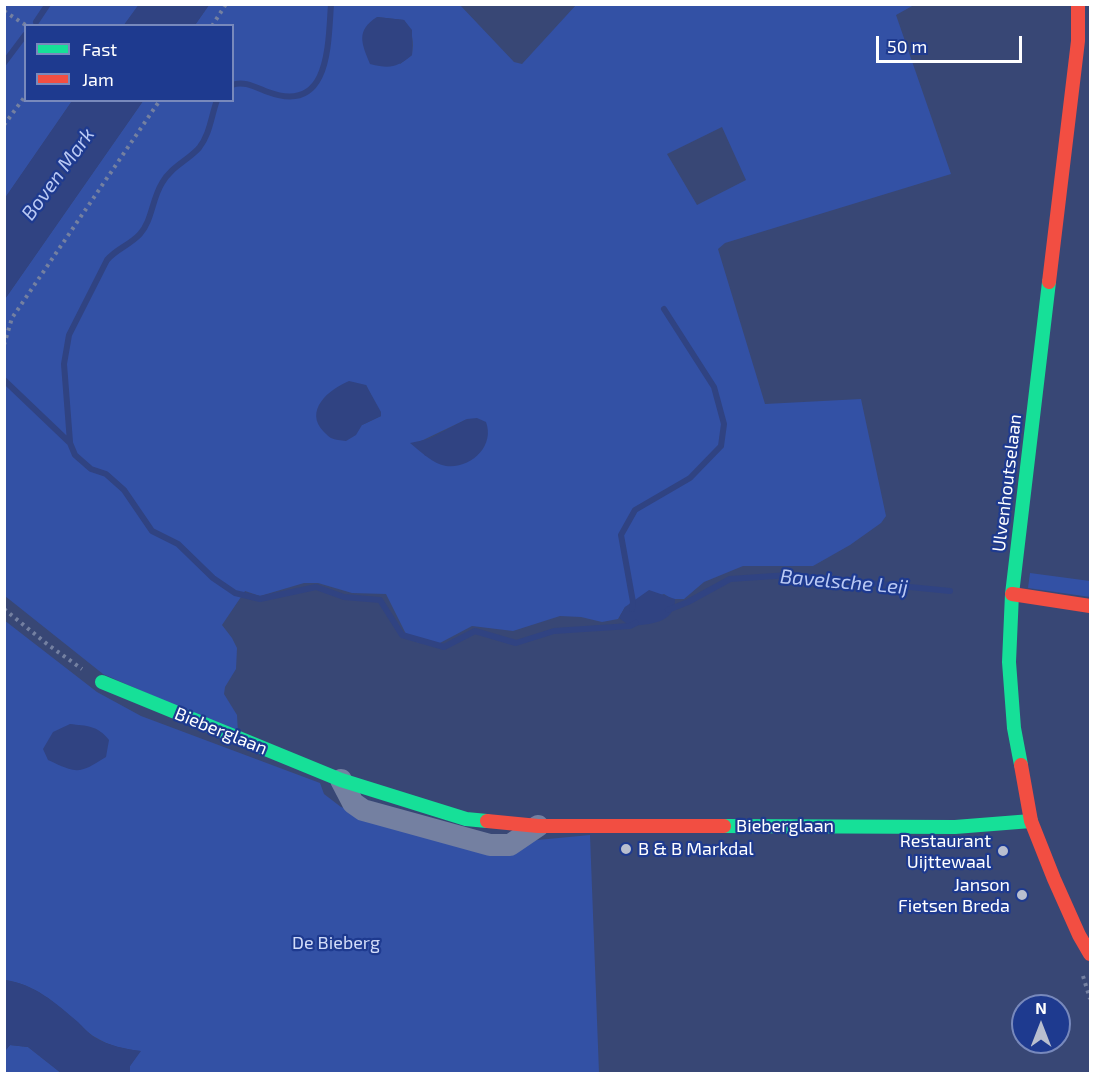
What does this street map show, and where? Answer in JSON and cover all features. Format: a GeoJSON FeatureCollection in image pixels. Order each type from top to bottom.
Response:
{"type":"FeatureCollection","features":[{"type":"Feature","properties":{"kind":"main road","name":"Ulvenhoutselaan"},"geometry":{"type":"LineString","coordinates":[[1078,4],[1078,41],[1012,594],[1009,662],[1014,728],[1031,821],[1054,879],[1090,954]]}},
{"type":"Feature","properties":{"kind":"main road"},"geometry":{"type":"LineString","coordinates":[[1012,594],[1090,606]]}},
{"type":"Feature","properties":{"kind":"main road","name":"Bieberglaan"},"geometry":{"type":"LineString","coordinates":[[102,682],[341,780]]}},
{"type":"Feature","properties":{"kind":"main road","name":"Bieberglaan"},"geometry":{"type":"LineString","coordinates":[[538,826],[955,827],[1031,821]]}},
{"type":"Feature","properties":{"kind":"street","name":"Bieberglaan"},"geometry":{"type":"LineString","coordinates":[[341,780],[353,803],[363,810],[490,845],[510,845],[538,826]]}},
{"type":"Feature","properties":{"kind":"path"},"geometry":{"type":"LineString","coordinates":[[213,24],[226,4]]}},
{"type":"Feature","properties":{"kind":"path"},"geometry":{"type":"LineString","coordinates":[[4,11],[24,24]]}},
{"type":"Feature","properties":{"kind":"path"},"geometry":{"type":"LineString","coordinates":[[4,124],[24,98]]}},
{"type":"Feature","properties":{"kind":"path"},"geometry":{"type":"LineString","coordinates":[[4,345],[12,318],[159,102]]}},
{"type":"Feature","properties":{"kind":"path"},"geometry":{"type":"LineString","coordinates":[[4,609],[47,644],[102,682]]}},
{"type":"Feature","properties":{"kind":"green space"},"geometry":{"type":"Polygon","coordinates":[[[5,5],[139,5],[125,24],[24,24],[24,102],[71,102],[5,198],[5,5]]]}},
{"type":"Feature","properties":{"kind":"green space"},"geometry":{"type":"Polygon","coordinates":[[[209,5],[460,5],[514,62],[522,64],[576,5],[914,5],[896,15],[951,174],[725,243],[718,249],[765,404],[861,399],[886,516],[881,523],[850,545],[813,566],[743,566],[704,582],[684,599],[672,599],[664,594],[625,607],[618,619],[602,622],[581,617],[560,616],[513,631],[472,626],[438,644],[419,643],[408,638],[386,594],[352,593],[318,583],[304,583],[260,596],[245,591],[222,625],[237,648],[236,669],[225,687],[224,694],[237,715],[238,733],[103,674],[5,596],[5,299],[142,102],[234,102],[234,24],[196,24],[209,5]],[[377,17],[400,64],[412,55],[411,33],[404,20],[377,17]],[[722,127],[667,154],[697,205],[746,180],[722,127]],[[366,385],[362,425],[381,416],[366,385]],[[467,419],[421,441],[425,456],[467,419]]]}},
{"type":"Feature","properties":{"kind":"green space"},"geometry":{"type":"Polygon","coordinates":[[[1030,573],[1090,581],[1090,597],[1028,588],[1030,573]]]}},
{"type":"Feature","properties":{"kind":"green space","name":"De Bieberg"},"geometry":{"type":"Polygon","coordinates":[[[4,620],[97,692],[141,716],[320,783],[324,794],[341,807],[477,850],[527,841],[590,835],[599,1073],[130,1073],[130,1066],[140,1051],[117,1047],[100,1040],[44,995],[16,982],[5,980],[4,620]]]}},
{"type":"Feature","properties":{"kind":"green space"},"geometry":{"type":"Polygon","coordinates":[[[10,1045],[28,1047],[61,1073],[5,1074],[5,1051],[10,1045]]]}},
{"type":"Feature","properties":{"kind":"water"},"geometry":{"type":"Polygon","coordinates":[[[139,4],[209,4],[196,24],[125,24],[139,4]]]}},
{"type":"Feature","properties":{"kind":"water"},"geometry":{"type":"Polygon","coordinates":[[[377,17],[404,20],[412,30],[412,55],[402,63],[388,67],[370,64],[362,38],[366,27],[377,17]]]}},
{"type":"Feature","properties":{"kind":"water","name":"Boven Mark"},"geometry":{"type":"Polygon","coordinates":[[[71,102],[142,102],[5,299],[5,198],[71,102]]]}},
{"type":"Feature","properties":{"kind":"water"},"geometry":{"type":"Polygon","coordinates":[[[349,381],[366,385],[381,416],[362,425],[356,435],[346,441],[328,436],[318,424],[316,416],[317,409],[327,395],[349,381]]]}},
{"type":"Feature","properties":{"kind":"water"},"geometry":{"type":"Polygon","coordinates":[[[477,418],[486,422],[487,439],[479,454],[464,464],[441,465],[410,443],[429,439],[467,419],[477,418]]]}},
{"type":"Feature","properties":{"kind":"water"},"geometry":{"type":"Polygon","coordinates":[[[649,590],[675,599],[674,607],[666,618],[630,626],[619,618],[625,607],[649,590]]]}},
{"type":"Feature","properties":{"kind":"water"},"geometry":{"type":"Polygon","coordinates":[[[70,724],[91,727],[105,735],[109,740],[106,757],[90,767],[78,770],[66,768],[48,760],[43,749],[53,732],[70,724]]]}},
{"type":"Feature","properties":{"kind":"water"},"geometry":{"type":"Polygon","coordinates":[[[5,980],[16,982],[44,995],[95,1038],[118,1047],[141,1051],[130,1066],[130,1073],[61,1073],[28,1047],[10,1045],[5,1051],[5,980]]]}},
{"type":"Feature","properties":{"kind":"waterway"},"geometry":{"type":"LineString","coordinates":[[36,22],[48,4]]}},
{"type":"Feature","properties":{"kind":"waterway"},"geometry":{"type":"LineString","coordinates":[[234,85],[246,84],[288,97],[304,94],[314,85],[322,72],[329,38],[331,4]]}},
{"type":"Feature","properties":{"kind":"waterway"},"geometry":{"type":"LineString","coordinates":[[4,63],[24,36]]}},
{"type":"Feature","properties":{"kind":"waterway"},"geometry":{"type":"LineString","coordinates":[[70,442],[64,364],[69,335],[107,260],[140,234],[147,223],[159,189],[166,177],[203,143],[216,102]]}},
{"type":"Feature","properties":{"kind":"waterway"},"geometry":{"type":"LineString","coordinates":[[632,609],[633,602],[621,535],[635,510],[690,478],[721,446],[724,424],[714,387],[664,309]]}},
{"type":"Feature","properties":{"kind":"waterway","name":"Bavelsche Leij"},"geometry":{"type":"LineString","coordinates":[[4,380],[70,443],[75,455],[91,469],[106,474],[124,490],[152,531],[178,544],[213,578],[235,593],[260,599],[316,587],[344,597],[380,600],[402,635],[444,647],[475,631],[516,643],[554,631],[630,626],[636,623]]}},
{"type":"Feature","properties":{"kind":"waterway","name":"Bavelsche Leij"},"geometry":{"type":"LineString","coordinates":[[668,610],[730,579],[789,575],[950,591]]}},
{"type":"Feature","properties":{"kind":"traffic: fast"},"geometry":{"type":"LineString","coordinates":[[1021,765],[1014,728],[1009,662],[1012,594],[1049,282]]}},
{"type":"Feature","properties":{"kind":"traffic: fast"},"geometry":{"type":"LineString","coordinates":[[102,682],[341,780],[466,819],[487,821]]}},
{"type":"Feature","properties":{"kind":"traffic: fast"},"geometry":{"type":"LineString","coordinates":[[724,826],[955,827],[1031,821]]}},
{"type":"Feature","properties":{"kind":"traffic: jam"},"geometry":{"type":"LineString","coordinates":[[1049,282],[1078,41],[1078,4]]}},
{"type":"Feature","properties":{"kind":"traffic: jam"},"geometry":{"type":"LineString","coordinates":[[1012,594],[1090,606]]}},
{"type":"Feature","properties":{"kind":"traffic: jam"},"geometry":{"type":"LineString","coordinates":[[1021,765],[1031,821],[1054,879],[1090,954]]}},
{"type":"Feature","properties":{"kind":"traffic: jam"},"geometry":{"type":"LineString","coordinates":[[487,821],[538,826],[724,826]]}},
{"type":"Feature","properties":{"kind":"place","name":"B & B Markdal"},"geometry":{"type":"Point","coordinates":[626,849]}},
{"type":"Feature","properties":{"kind":"place","name":"Restaurant Uijttewaal"},"geometry":{"type":"Point","coordinates":[1003,851]}},
{"type":"Feature","properties":{"kind":"place","name":"Janson Fietsen Breda"},"geometry":{"type":"Point","coordinates":[1022,895]}}]}
